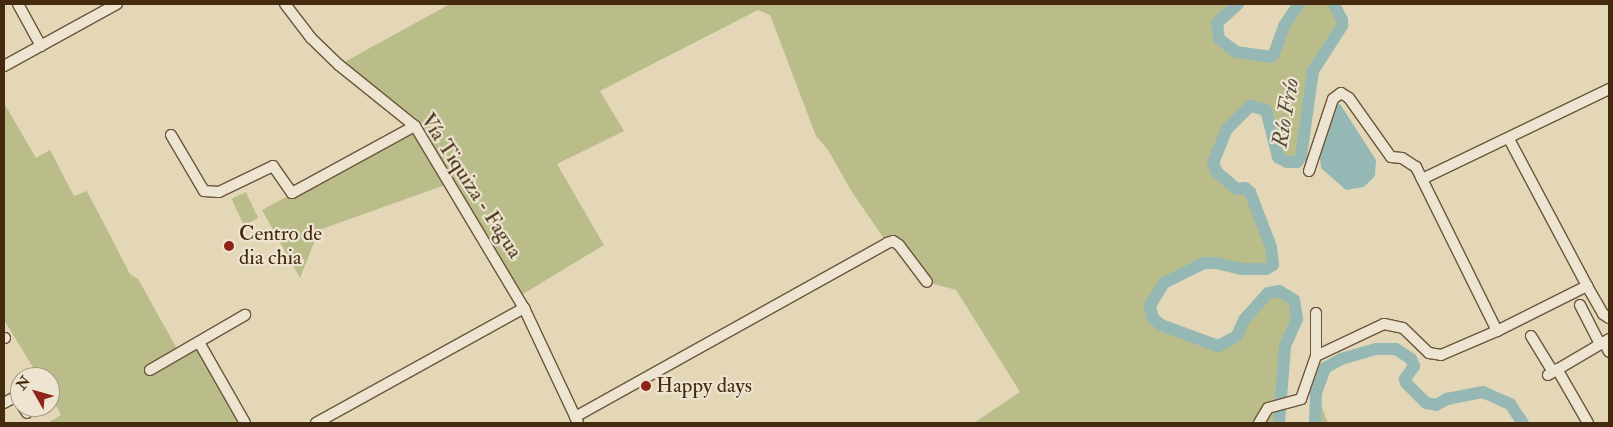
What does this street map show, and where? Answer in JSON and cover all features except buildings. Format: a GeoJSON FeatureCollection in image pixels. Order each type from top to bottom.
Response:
{"type":"FeatureCollection","features":[{"type":"Feature","properties":{"kind":"street"},"geometry":{"type":"LineString","coordinates":[[4,66],[117,4]]}},
{"type":"Feature","properties":{"kind":"street","name":"Vía Tiquiza - Fagua"},"geometry":{"type":"LineString","coordinates":[[285,4],[311,38],[339,65],[414,126],[524,308],[576,420]]}},
{"type":"Feature","properties":{"kind":"street"},"geometry":{"type":"LineString","coordinates":[[21,5],[41,46]]}},
{"type":"Feature","properties":{"kind":"street"},"geometry":{"type":"LineString","coordinates":[[1422,179],[1609,89]]}},
{"type":"Feature","properties":{"kind":"street"},"geometry":{"type":"LineString","coordinates":[[1309,172],[1333,99],[1341,93],[1349,98],[1391,157],[1402,158],[1416,167],[1497,331]]}},
{"type":"Feature","properties":{"kind":"street"},"geometry":{"type":"LineString","coordinates":[[171,135],[204,192],[219,192],[273,166],[292,193],[414,126]]}},
{"type":"Feature","properties":{"kind":"street"},"geometry":{"type":"LineString","coordinates":[[1509,138],[1587,286],[1603,314],[1609,318]]}},
{"type":"Feature","properties":{"kind":"street"},"geometry":{"type":"LineString","coordinates":[[576,420],[887,242],[893,241],[899,244],[927,282]]}},
{"type":"Feature","properties":{"kind":"street"},"geometry":{"type":"LineString","coordinates":[[1316,356],[1384,324],[1403,328],[1430,353],[1441,354],[1497,331],[1587,286]]}},
{"type":"Feature","properties":{"kind":"street"},"geometry":{"type":"LineString","coordinates":[[1552,372],[1606,344],[1580,306]]}},
{"type":"Feature","properties":{"kind":"street"},"geometry":{"type":"LineString","coordinates":[[316,423],[524,308]]}},
{"type":"Feature","properties":{"kind":"street"},"geometry":{"type":"LineString","coordinates":[[1258,423],[1268,408],[1278,404],[1292,403],[1300,399],[1316,356],[1316,313]]}},
{"type":"Feature","properties":{"kind":"street"},"geometry":{"type":"LineString","coordinates":[[150,370],[200,344],[246,315]]}},
{"type":"Feature","properties":{"kind":"street"},"geometry":{"type":"LineString","coordinates":[[1531,336],[1552,372],[1588,423]]}},
{"type":"Feature","properties":{"kind":"street"},"geometry":{"type":"LineString","coordinates":[[200,344],[245,423]]}},
{"type":"Feature","properties":{"kind":"green space"},"geometry":{"type":"Polygon","coordinates":[[[450,4],[1238,4],[1217,23],[1219,39],[1236,52],[1269,57],[1275,54],[1284,26],[1299,4],[1334,4],[1342,20],[1342,26],[1314,71],[1301,157],[1297,162],[1287,162],[1278,157],[1266,110],[1250,106],[1227,129],[1213,163],[1217,172],[1237,189],[1245,188],[1250,192],[1271,247],[1273,265],[1266,269],[1242,269],[1216,263],[1204,263],[1164,283],[1150,306],[1153,318],[1161,325],[1218,346],[1237,336],[1244,320],[1268,293],[1279,291],[1294,300],[1297,319],[1285,346],[1279,423],[974,423],[1020,392],[956,290],[927,282],[899,245],[887,243],[852,192],[828,150],[816,136],[770,15],[758,10],[600,91],[624,131],[557,164],[604,245],[518,297],[448,184],[319,230],[300,278],[262,210],[414,127],[339,65],[450,4]]]}},
{"type":"Feature","properties":{"kind":"green space"},"geometry":{"type":"Polygon","coordinates":[[[4,103],[36,158],[50,150],[74,196],[87,191],[130,274],[138,279],[180,354],[200,344],[245,423],[48,423],[61,415],[60,367],[33,367],[4,320],[4,103]]]}},
{"type":"Feature","properties":{"kind":"green space"},"geometry":{"type":"Polygon","coordinates":[[[246,192],[258,218],[244,225],[231,199],[246,192]]]}},
{"type":"Feature","properties":{"kind":"green space"},"geometry":{"type":"Polygon","coordinates":[[[1316,393],[1328,423],[1315,423],[1316,393]]]}},
{"type":"Feature","properties":{"kind":"water"},"geometry":{"type":"Polygon","coordinates":[[[1340,104],[1376,160],[1375,176],[1364,187],[1346,190],[1321,168],[1320,157],[1335,105],[1340,104]]]}},
{"type":"Feature","properties":{"kind":"waterway","name":"Río Frío"},"geometry":{"type":"LineString","coordinates":[[1238,4],[1217,23],[1219,39],[1236,52],[1270,57],[1274,54],[1284,26],[1299,4]]}},
{"type":"Feature","properties":{"kind":"waterway","name":"Río Frío"},"geometry":{"type":"LineString","coordinates":[[1279,423],[1285,346],[1297,319],[1294,300],[1279,291],[1268,293],[1244,320],[1237,336],[1218,346],[1161,325],[1153,318],[1150,306],[1164,283],[1204,263],[1216,263],[1242,269],[1266,269],[1273,265],[1271,247],[1250,192],[1245,188],[1237,189],[1217,172],[1213,163],[1227,129],[1250,106],[1266,110],[1278,157],[1287,162],[1297,162],[1301,157],[1313,71],[1342,26],[1342,20],[1334,4]]}},
{"type":"Feature","properties":{"kind":"waterway","name":"Río Frío"},"geometry":{"type":"LineString","coordinates":[[1315,423],[1316,393],[1325,368],[1341,359],[1376,349],[1396,349],[1411,359],[1414,366],[1405,379],[1406,383],[1426,403],[1436,405],[1447,399],[1483,392],[1510,404],[1523,423]]}},
{"type":"Feature","properties":{"kind":"place","name":"Centro de dia chia"},"geometry":{"type":"Point","coordinates":[229,246]}},
{"type":"Feature","properties":{"kind":"place","name":"Happy days"},"geometry":{"type":"Point","coordinates":[646,386]}}]}
